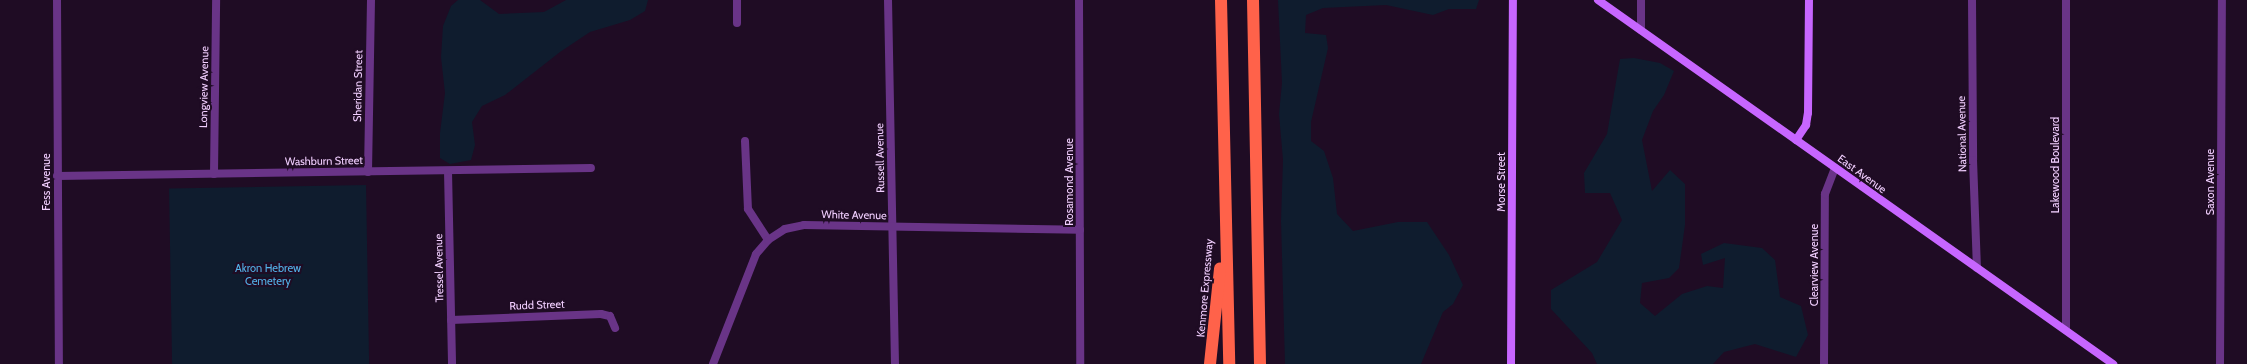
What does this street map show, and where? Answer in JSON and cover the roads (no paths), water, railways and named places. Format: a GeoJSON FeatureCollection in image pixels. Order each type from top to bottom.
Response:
{"type":"FeatureCollection","features":[{"type":"Feature","properties":{"kind":"highway"},"geometry":{"type":"LineString","coordinates":[[1221,0],[1225,214],[1230,364]]}},
{"type":"Feature","properties":{"kind":"highway"},"geometry":{"type":"LineString","coordinates":[[1253,0],[1260,364]]}},
{"type":"Feature","properties":{"kind":"highway","name":"Kenmore Expressway"},"geometry":{"type":"LineString","coordinates":[[1210,364],[1225,214]]}},
{"type":"Feature","properties":{"kind":"main road","name":"Morse Street"},"geometry":{"type":"LineString","coordinates":[[1511,364],[1512,0]]}},
{"type":"Feature","properties":{"kind":"main road","name":"East Avenue"},"geometry":{"type":"LineString","coordinates":[[1598,0],[2113,364]]}},
{"type":"Feature","properties":{"kind":"main road"},"geometry":{"type":"LineString","coordinates":[[1796,140],[1806,125],[1808,112],[1809,0]]}},
{"type":"Feature","properties":{"kind":"street","name":"Fess Avenue"},"geometry":{"type":"LineString","coordinates":[[57,0],[59,364]]}},
{"type":"Feature","properties":{"kind":"street","name":"Longview Avenue"},"geometry":{"type":"LineString","coordinates":[[214,174],[216,0]]}},
{"type":"Feature","properties":{"kind":"street","name":"Sheridan Street"},"geometry":{"type":"LineString","coordinates":[[368,172],[371,0]]}},
{"type":"Feature","properties":{"kind":"street"},"geometry":{"type":"LineString","coordinates":[[737,0],[737,22]]}},
{"type":"Feature","properties":{"kind":"street","name":"Russell Avenue"},"geometry":{"type":"LineString","coordinates":[[888,0],[893,226],[894,364]]}},
{"type":"Feature","properties":{"kind":"street","name":"Rosamond Avenue"},"geometry":{"type":"LineString","coordinates":[[1079,0],[1080,364]]}},
{"type":"Feature","properties":{"kind":"street"},"geometry":{"type":"LineString","coordinates":[[1641,0],[1641,30]]}},
{"type":"Feature","properties":{"kind":"street","name":"National Avenue"},"geometry":{"type":"LineString","coordinates":[[1972,0],[1972,160],[1977,268]]}},
{"type":"Feature","properties":{"kind":"street","name":"Lakewood Boulevard"},"geometry":{"type":"LineString","coordinates":[[2066,0],[2066,330]]}},
{"type":"Feature","properties":{"kind":"street","name":"Saxon Avenue"},"geometry":{"type":"LineString","coordinates":[[2220,364],[2222,0]]}},
{"type":"Feature","properties":{"kind":"street"},"geometry":{"type":"LineString","coordinates":[[744,141],[748,209],[768,240]]}},
{"type":"Feature","properties":{"kind":"street","name":"Washburn Street"},"geometry":{"type":"LineString","coordinates":[[57,176],[591,168]]}},
{"type":"Feature","properties":{"kind":"street","name":"Clearview Avenue"},"geometry":{"type":"LineString","coordinates":[[1824,364],[1826,194],[1835,168]]}},
{"type":"Feature","properties":{"kind":"street","name":"Tressel Avenue"},"geometry":{"type":"LineString","coordinates":[[448,171],[452,364]]}},
{"type":"Feature","properties":{"kind":"street","name":"White Avenue"},"geometry":{"type":"LineString","coordinates":[[713,364],[756,254],[768,240],[785,229],[804,225],[1080,230]]}},
{"type":"Feature","properties":{"kind":"street","name":"Rudd Street"},"geometry":{"type":"LineString","coordinates":[[451,320],[601,314],[610,316],[615,328]]}},
{"type":"Feature","properties":{"kind":"park label","name":"Akron Hebrew Cemetery"},"geometry":{"type":"Point","coordinates":[268,275]}}]}
